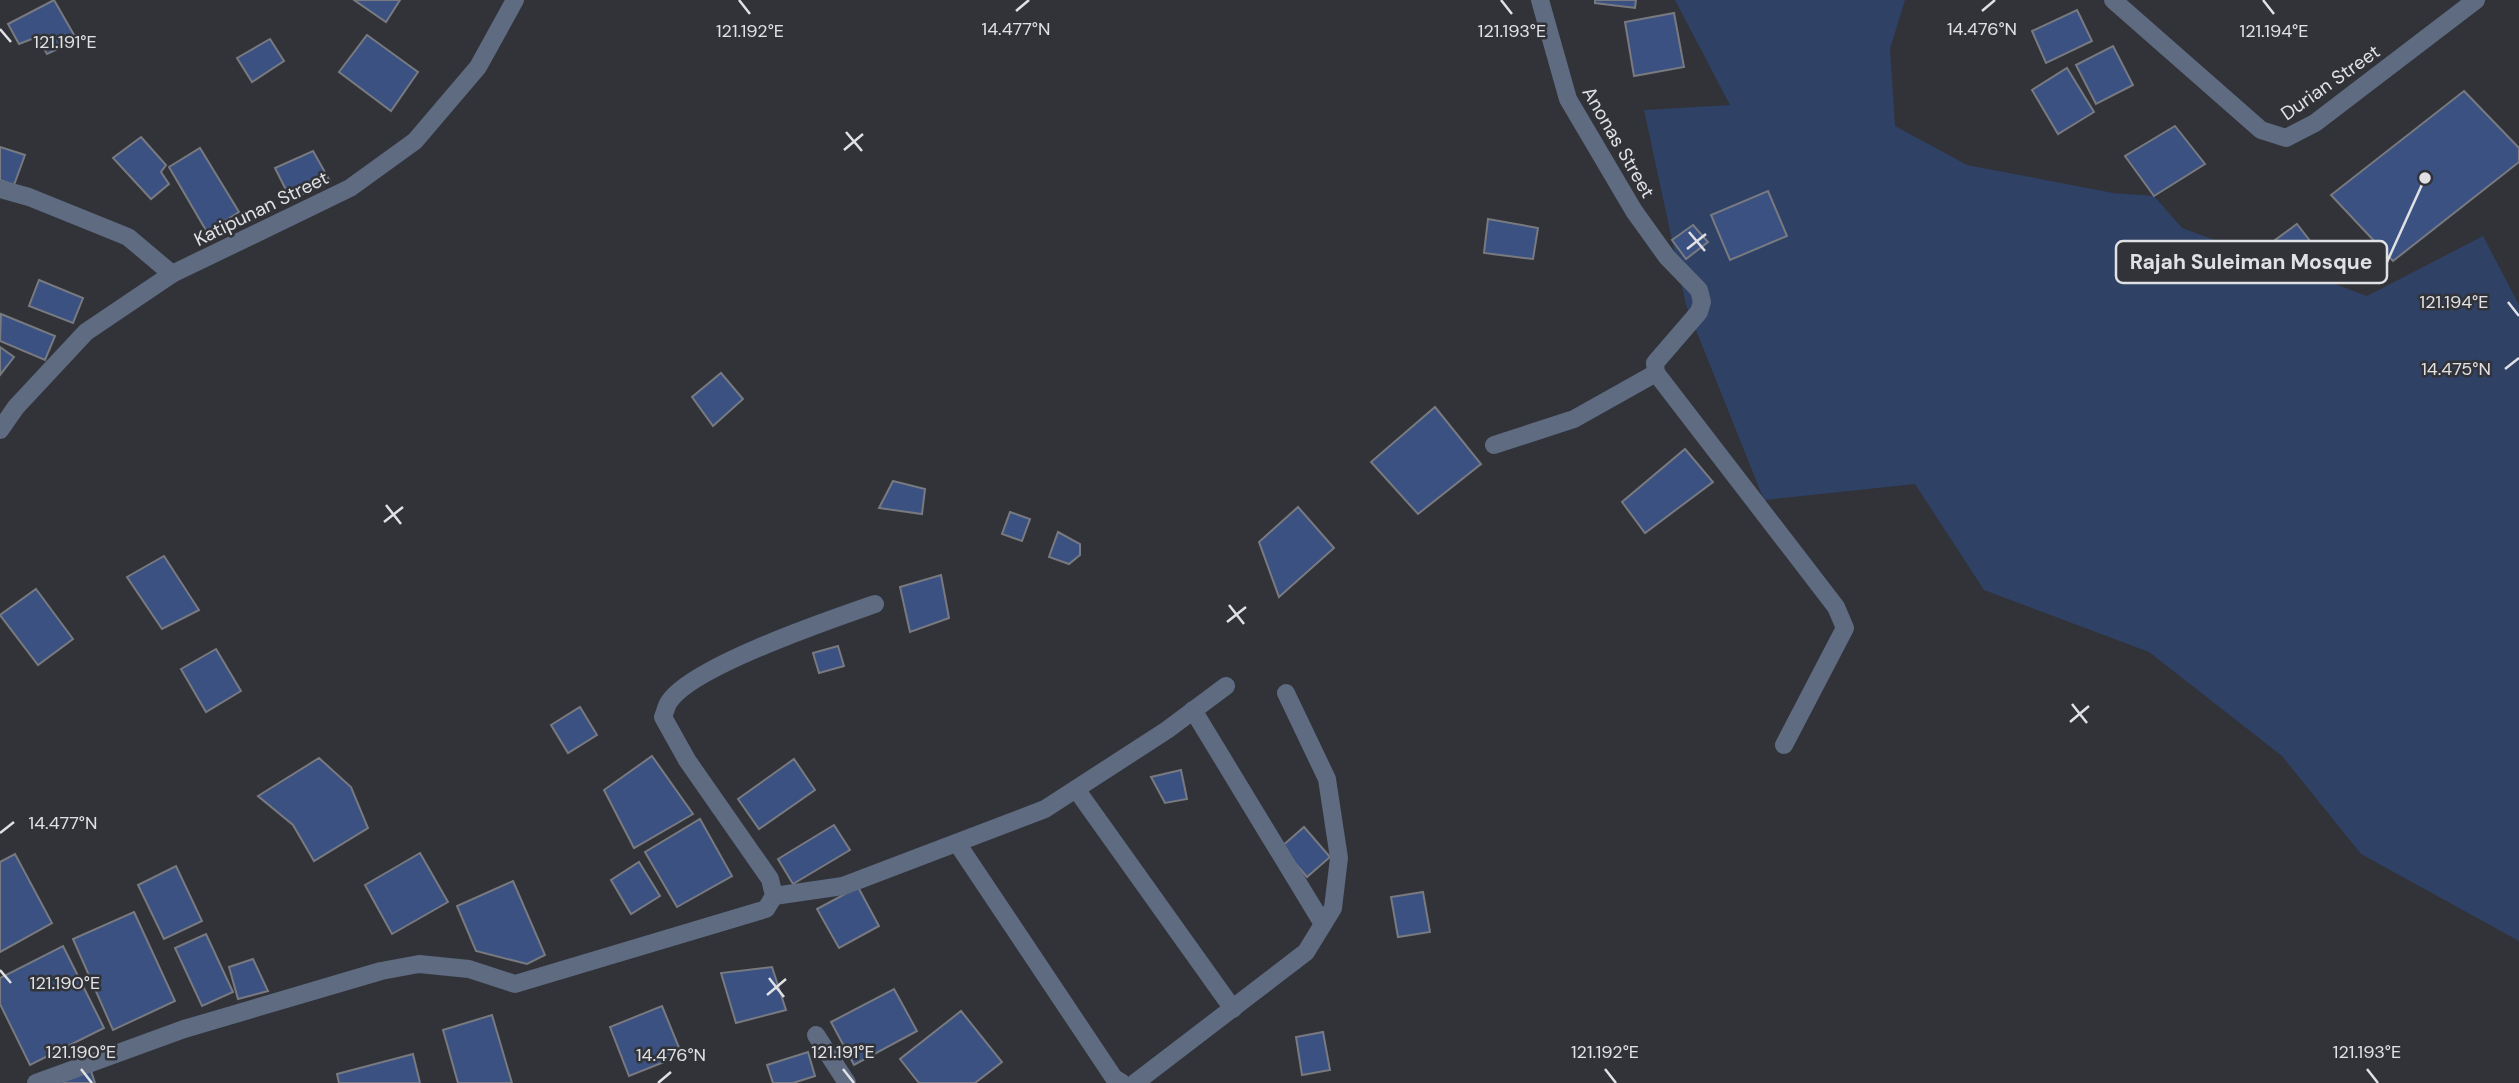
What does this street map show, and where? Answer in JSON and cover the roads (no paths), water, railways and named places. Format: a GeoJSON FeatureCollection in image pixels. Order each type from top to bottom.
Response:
{"type":"FeatureCollection","features":[{"type":"Feature","properties":{"kind":"street","name":"Katipunan Street"},"geometry":{"type":"LineString","coordinates":[[0,430],[16,407],[86,332],[172,274],[349,188],[415,141],[478,67],[514,0]]}},
{"type":"Feature","properties":{"kind":"street","name":"Anonas Street"},"geometry":{"type":"LineString","coordinates":[[1540,0],[1568,99],[1634,211],[1667,257],[1699,290],[1702,302],[1699,312],[1662,351],[1655,363],[1656,373]]}},
{"type":"Feature","properties":{"kind":"street","name":"Durian Street"},"geometry":{"type":"LineString","coordinates":[[2113,0],[2260,130],[2286,138],[2315,123],[2476,0]]}},
{"type":"Feature","properties":{"kind":"street"},"geometry":{"type":"LineString","coordinates":[[0,189],[128,237],[172,274]]}},
{"type":"Feature","properties":{"kind":"street"},"geometry":{"type":"LineString","coordinates":[[1494,445],[1574,419],[1656,373],[1836,607],[1844,628],[1784,745]]}},
{"type":"Feature","properties":{"kind":"street"},"geometry":{"type":"LineString","coordinates":[[774,896],[769,879],[666,728],[663,717],[669,702],[688,684],[794,632],[875,604]]}},
{"type":"Feature","properties":{"kind":"street"},"geometry":{"type":"LineString","coordinates":[[36,1083],[184,1029],[382,971],[419,964],[469,969],[514,984],[765,909],[774,896],[843,886],[1045,810],[1226,686]]}},
{"type":"Feature","properties":{"kind":"street"},"geometry":{"type":"LineString","coordinates":[[1135,1083],[1306,952],[1333,908],[1339,858],[1327,779],[1286,693]]}},
{"type":"Feature","properties":{"kind":"street"},"geometry":{"type":"LineString","coordinates":[[1193,710],[1323,924]]}},
{"type":"Feature","properties":{"kind":"street"},"geometry":{"type":"LineString","coordinates":[[1076,789],[1233,1009]]}},
{"type":"Feature","properties":{"kind":"street"},"geometry":{"type":"LineString","coordinates":[[957,843],[1114,1078],[1122,1083]]}},
{"type":"Feature","properties":{"kind":"street"},"geometry":{"type":"LineString","coordinates":[[816,1035],[847,1083]]}},
{"type":"Feature","properties":{"kind":"place","name":"Rajah Suleiman Mosque"},"geometry":{"type":"Point","coordinates":[2425,178]}}]}
